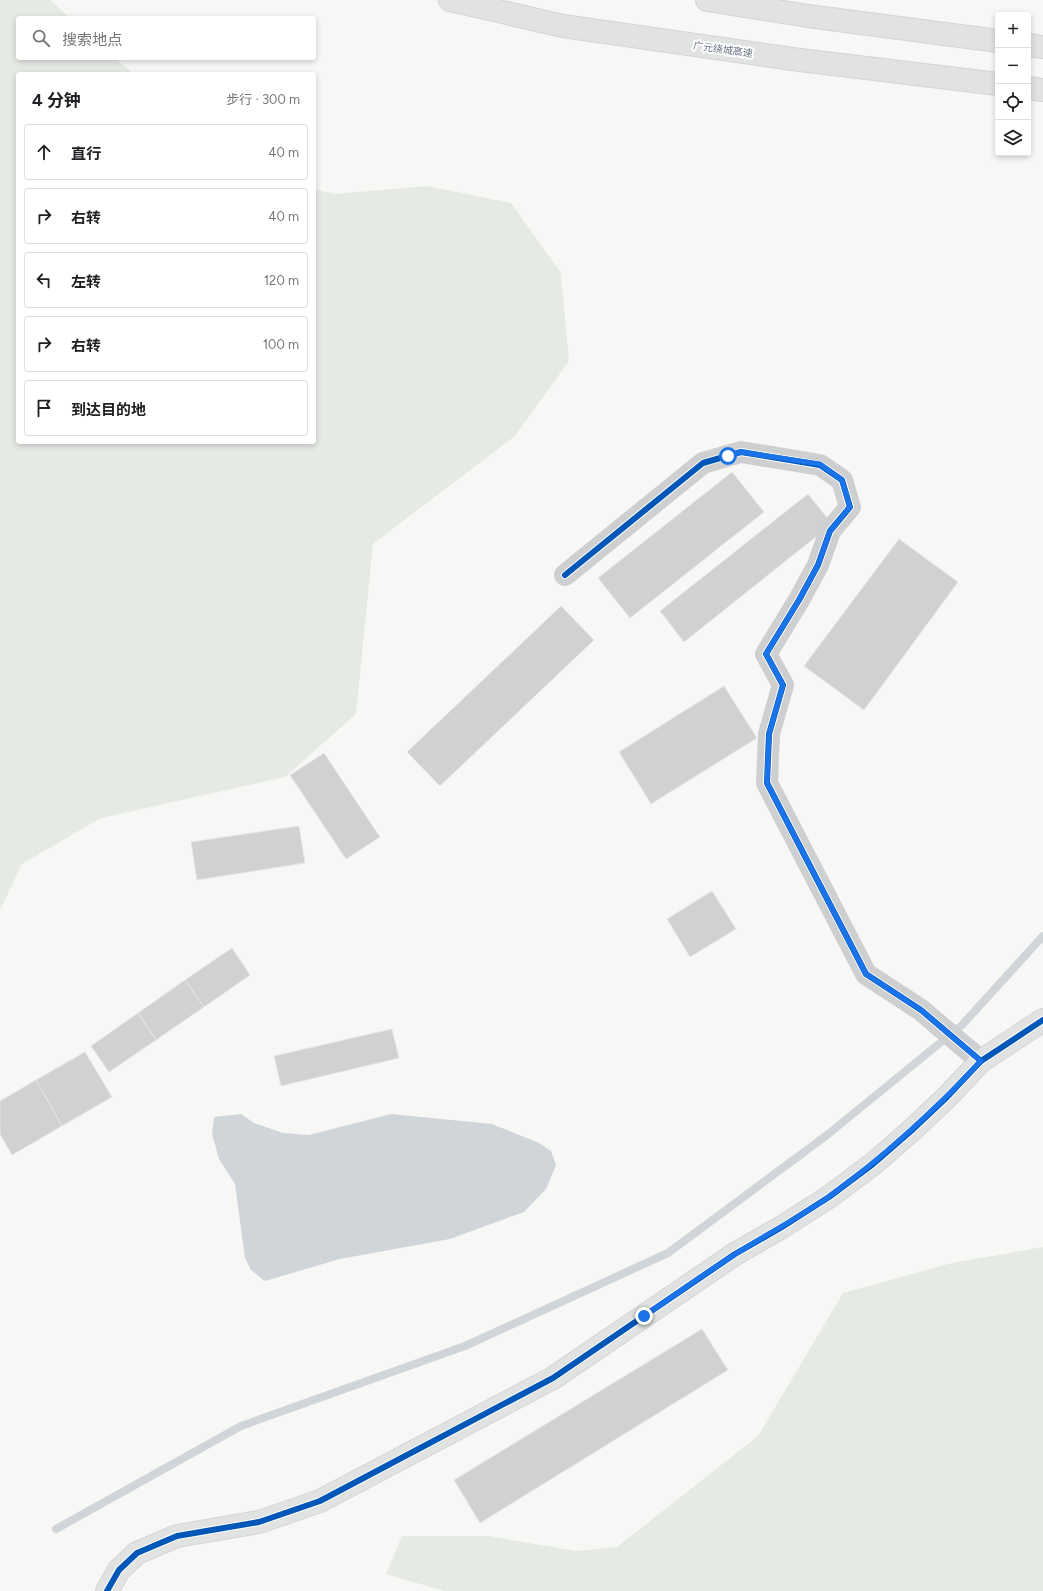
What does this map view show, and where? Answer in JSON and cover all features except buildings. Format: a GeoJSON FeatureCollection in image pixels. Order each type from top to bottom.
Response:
{"type":"FeatureCollection","features":[{"type":"Feature","properties":{"kind":"main road","name":"广元绕城高速"},"geometry":{"type":"LineString","coordinates":[[450,0],[563,26],[792,59],[995,84]]}},
{"type":"Feature","properties":{"kind":"main road"},"geometry":{"type":"LineString","coordinates":[[707,0],[808,16],[995,41]]}},
{"type":"Feature","properties":{"kind":"main road"},"geometry":{"type":"LineString","coordinates":[[772,0],[808,16]]}},
{"type":"Feature","properties":{"kind":"main road"},"geometry":{"type":"LineString","coordinates":[[1031,45],[1043,47]]}},
{"type":"Feature","properties":{"kind":"main road"},"geometry":{"type":"LineString","coordinates":[[1031,88],[1043,90]]}},
{"type":"Feature","properties":{"kind":"main road"},"geometry":{"type":"LineString","coordinates":[[107,1591],[119,1570],[137,1553],[177,1536],[259,1522],[320,1502],[553,1378],[735,1254],[782,1227],[829,1197],[873,1164],[911,1132],[947,1097],[976,1057],[1043,1020]]}},
{"type":"Feature","properties":{"kind":"street"},"geometry":{"type":"LineString","coordinates":[[565,575],[703,463],[741,452],[820,464],[842,480],[850,507],[830,531],[818,565],[799,600],[766,654],[783,685],[769,734],[767,783],[866,974],[921,1010],[976,1057]]}},
{"type":"Feature","properties":{"kind":"shaded area"},"geometry":{"type":"Polygon","coordinates":[[[0,0],[50,0],[68,16],[16,16],[16,60],[117,60],[131,72],[16,72],[16,444],[316,444],[316,189],[335,194],[427,186],[511,203],[561,273],[569,361],[515,436],[373,544],[356,714],[285,777],[101,818],[22,864],[0,910],[0,0]]]}},
{"type":"Feature","properties":{"kind":"shaded area"},"geometry":{"type":"Polygon","coordinates":[[[241,1114],[254,1123],[283,1133],[309,1135],[391,1114],[492,1124],[539,1143],[551,1151],[556,1165],[546,1189],[524,1212],[450,1239],[340,1259],[265,1281],[251,1270],[245,1258],[235,1184],[219,1159],[212,1134],[214,1117],[241,1114]]]}},
{"type":"Feature","properties":{"kind":"shaded area"},"geometry":{"type":"Polygon","coordinates":[[[1043,1247],[1043,1591],[444,1591],[386,1574],[402,1536],[488,1536],[576,1551],[617,1547],[758,1436],[843,1293],[952,1263],[1043,1247]]]}},
{"type":"Feature","properties":{"kind":"waterway"},"geometry":{"type":"LineString","coordinates":[[56,1529],[241,1426],[465,1346],[668,1253],[827,1135],[962,1025],[1043,936]]}},
{"type":"Feature","properties":{"kind":"cycle path"},"geometry":{"type":"LineString","coordinates":[[565,575],[703,463],[741,452],[820,465],[842,480],[850,507],[830,531],[818,565],[799,600],[766,654],[783,685],[769,734],[767,783],[866,974],[921,1010],[981,1061]]}},
{"type":"Feature","properties":{"kind":"cycle path"},"geometry":{"type":"LineString","coordinates":[[107,1591],[119,1570],[137,1553],[177,1536],[259,1522],[320,1501],[553,1378],[735,1254],[782,1227],[829,1197],[873,1164],[911,1131],[947,1097],[981,1061],[1043,1020]]}},
{"type":"Feature","properties":{"kind":"route"},"geometry":{"type":"LineString","coordinates":[[644,1316],[735,1254],[782,1227],[829,1197],[873,1164],[911,1132],[981,1061],[921,1010],[866,974],[767,783],[769,734],[783,685],[766,654],[799,600],[818,565],[830,531],[850,507],[842,480],[820,464],[741,452],[728,456]]}}]}
